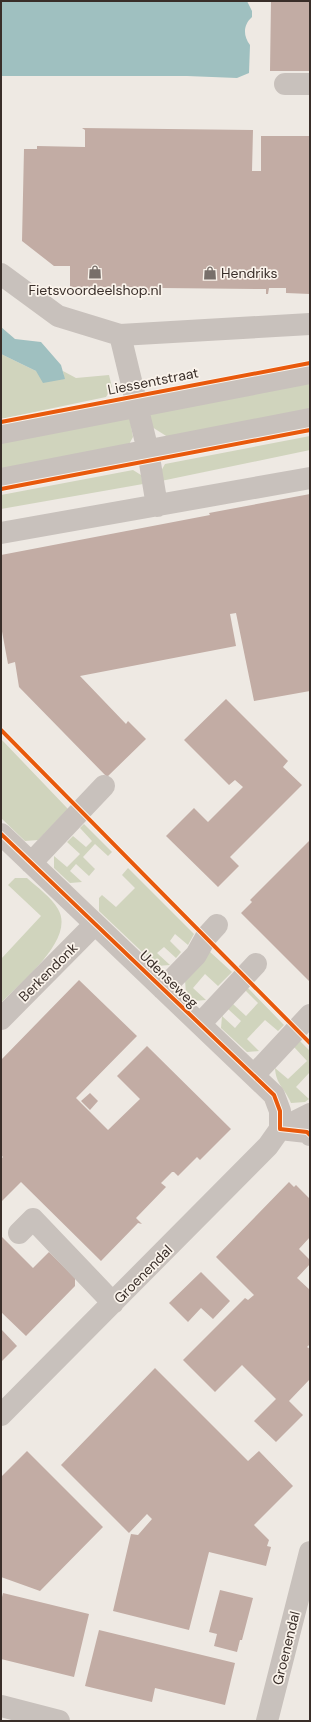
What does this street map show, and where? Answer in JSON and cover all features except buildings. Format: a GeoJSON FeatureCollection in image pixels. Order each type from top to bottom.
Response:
{"type":"FeatureCollection","features":[{"type":"Feature","properties":{"kind":"street"},"geometry":{"type":"LineString","coordinates":[[285,84],[310,84]]}},
{"type":"Feature","properties":{"kind":"street"},"geometry":{"type":"LineString","coordinates":[[1,274],[58,316],[120,335],[310,324]]}},
{"type":"Feature","properties":{"kind":"street"},"geometry":{"type":"LineString","coordinates":[[120,335],[148,451],[157,506]]}},
{"type":"Feature","properties":{"kind":"street","name":"Liessentstraat"},"geometry":{"type":"LineString","coordinates":[[1,434],[310,373]]}},
{"type":"Feature","properties":{"kind":"street"},"geometry":{"type":"LineString","coordinates":[[1,479],[310,420]]}},
{"type":"Feature","properties":{"kind":"street"},"geometry":{"type":"LineString","coordinates":[[1,533],[310,478]]}},
{"type":"Feature","properties":{"kind":"street"},"geometry":{"type":"LineString","coordinates":[[31,863],[104,786]]}},
{"type":"Feature","properties":{"kind":"street","name":"Udenseweg"},"geometry":{"type":"LineString","coordinates":[[1,834],[274,1095],[280,1111],[280,1128]]}},
{"type":"Feature","properties":{"kind":"street","name":"Berkendonk"},"geometry":{"type":"LineString","coordinates":[[1,1019],[95,924]]}},
{"type":"Feature","properties":{"kind":"street"},"geometry":{"type":"LineString","coordinates":[[163,988],[196,955],[206,937],[217,925]]}},
{"type":"Feature","properties":{"kind":"street"},"geometry":{"type":"LineString","coordinates":[[200,1024],[256,964]]}},
{"type":"Feature","properties":{"kind":"street"},"geometry":{"type":"LineString","coordinates":[[254,1075],[310,1015]]}},
{"type":"Feature","properties":{"kind":"street"},"geometry":{"type":"LineString","coordinates":[[280,1128],[310,1114]]}},
{"type":"Feature","properties":{"kind":"street"},"geometry":{"type":"LineString","coordinates":[[280,1128],[307,1132],[310,1135]]}},
{"type":"Feature","properties":{"kind":"street","name":"Groenendal"},"geometry":{"type":"LineString","coordinates":[[1,1415],[268,1146],[280,1128]]}},
{"type":"Feature","properties":{"kind":"street"},"geometry":{"type":"LineString","coordinates":[[19,1233],[33,1219],[113,1303]]}},
{"type":"Feature","properties":{"kind":"street","name":"Groenendal"},"geometry":{"type":"LineString","coordinates":[[268,1721],[310,1554]]}},
{"type":"Feature","properties":{"kind":"street"},"geometry":{"type":"LineString","coordinates":[[1,1706],[21,1716],[60,1721]]}},
{"type":"Feature","properties":{"kind":"green space"},"geometry":{"type":"Polygon","coordinates":[[[1,354],[36,371],[64,379],[63,371],[76,378],[109,375],[112,387],[106,397],[1,419],[1,354]]]}},
{"type":"Feature","properties":{"kind":"green space"},"geometry":{"type":"Polygon","coordinates":[[[310,380],[310,413],[171,439],[152,427],[149,412],[310,380]]]}},
{"type":"Feature","properties":{"kind":"green space"},"geometry":{"type":"Polygon","coordinates":[[[129,414],[133,437],[127,448],[1,472],[1,439],[129,414]]]}},
{"type":"Feature","properties":{"kind":"green space"},"geometry":{"type":"Polygon","coordinates":[[[310,436],[310,450],[161,481],[161,471],[165,464],[310,436]]]}},
{"type":"Feature","properties":{"kind":"green space"},"geometry":{"type":"Polygon","coordinates":[[[133,470],[141,475],[143,484],[1,509],[1,495],[133,470]]]}},
{"type":"Feature","properties":{"kind":"green space"},"geometry":{"type":"Polygon","coordinates":[[[1,739],[68,809],[38,840],[25,841],[1,818],[1,739]]]}},
{"type":"Feature","properties":{"kind":"green space"},"geometry":{"type":"Polygon","coordinates":[[[84,824],[112,852],[108,856],[95,844],[83,857],[95,869],[89,876],[76,864],[70,871],[82,882],[70,883],[54,868],[54,856],[67,867],[80,854],[67,842],[73,836],[86,847],[92,841],[80,828],[84,824]]]}},
{"type":"Feature","properties":{"kind":"green space"},"geometry":{"type":"Polygon","coordinates":[[[128,868],[194,934],[188,945],[175,934],[170,941],[181,952],[176,958],[164,947],[157,953],[170,965],[157,966],[99,911],[99,898],[102,895],[116,907],[135,888],[122,875],[128,868]]]}},
{"type":"Feature","properties":{"kind":"green space"},"geometry":{"type":"Polygon","coordinates":[[[15,878],[27,878],[44,892],[58,909],[62,921],[60,933],[44,959],[33,972],[1,1003],[1,959],[41,916],[8,885],[15,878]]]}},
{"type":"Feature","properties":{"kind":"green space"},"geometry":{"type":"Polygon","coordinates":[[[209,951],[232,972],[218,986],[205,974],[193,988],[206,1000],[193,1001],[186,994],[185,980],[209,951]]]}},
{"type":"Feature","properties":{"kind":"green space"},"geometry":{"type":"Polygon","coordinates":[[[248,988],[284,1025],[278,1031],[265,1020],[247,1039],[259,1051],[247,1052],[221,1028],[222,1016],[235,1028],[241,1021],[228,1009],[233,1004],[246,1016],[258,1003],[245,990],[248,988]]]}},
{"type":"Feature","properties":{"kind":"green space"},"geometry":{"type":"Polygon","coordinates":[[[300,1041],[310,1051],[310,1072],[296,1087],[309,1099],[305,1102],[291,1103],[277,1079],[275,1068],[288,1079],[307,1061],[294,1047],[300,1041]]]}},
{"type":"Feature","properties":{"kind":"water"},"geometry":{"type":"Polygon","coordinates":[[[1,1],[247,1],[252,11],[252,17],[247,23],[245,31],[246,38],[250,45],[249,73],[237,78],[187,76],[1,76],[1,1]]]}},
{"type":"Feature","properties":{"kind":"water"},"geometry":{"type":"Polygon","coordinates":[[[1,327],[15,339],[41,342],[61,365],[65,379],[43,383],[36,371],[1,354],[1,327]]]}},
{"type":"Feature","properties":{"kind":"cycle path"},"geometry":{"type":"LineString","coordinates":[[1,422],[310,363]]}},
{"type":"Feature","properties":{"kind":"cycle path"},"geometry":{"type":"LineString","coordinates":[[1,489],[310,430]]}},
{"type":"Feature","properties":{"kind":"cycle path"},"geometry":{"type":"LineString","coordinates":[[1,730],[310,1043]]}},
{"type":"Feature","properties":{"kind":"cycle path"},"geometry":{"type":"LineString","coordinates":[[1,834],[274,1095],[280,1111],[280,1129],[307,1132],[310,1135]]}},
{"type":"Feature","properties":{"kind":"place","name":"Fietsvoordeelshop.nl"},"geometry":{"type":"Point","coordinates":[95,272]}},
{"type":"Feature","properties":{"kind":"place","name":"Hendriks"},"geometry":{"type":"Point","coordinates":[210,273]}}]}
